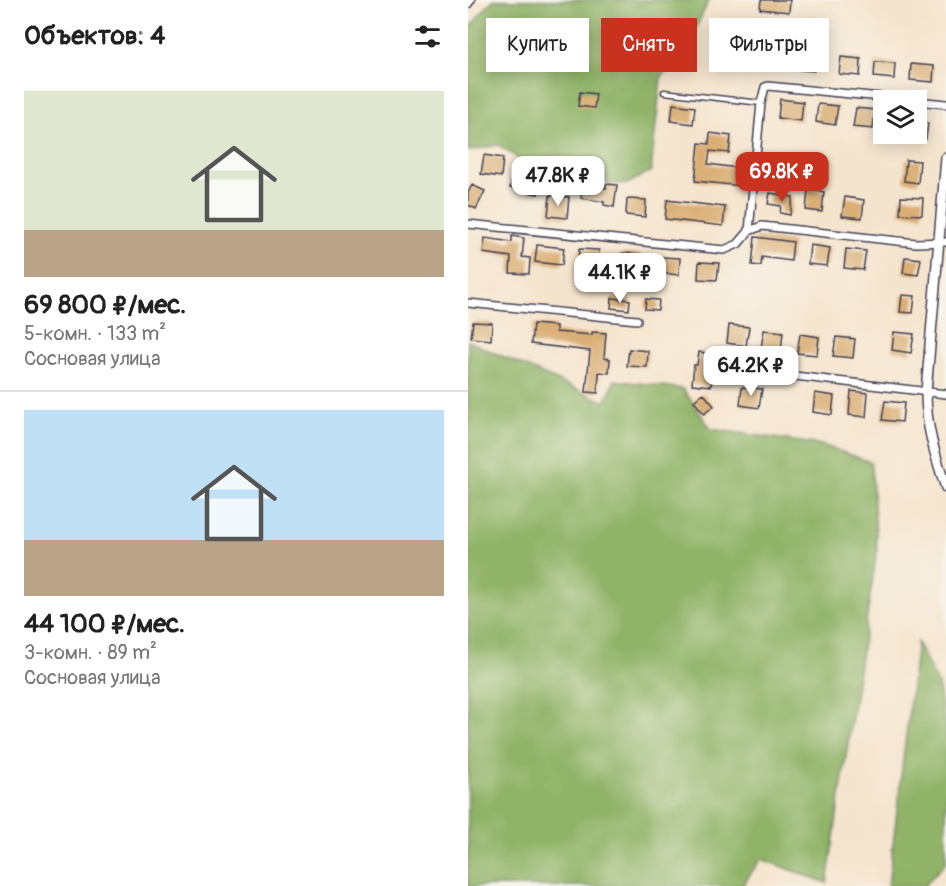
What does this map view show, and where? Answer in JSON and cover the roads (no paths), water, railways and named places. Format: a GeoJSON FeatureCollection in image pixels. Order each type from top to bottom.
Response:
{"type":"FeatureCollection","features":[{"type":"Feature","properties":{"kind":"street"},"geometry":{"type":"LineString","coordinates":[[468,4],[471,0]]}},
{"type":"Feature","properties":{"kind":"street"},"geometry":{"type":"LineString","coordinates":[[749,231],[763,91],[768,86],[873,96]]}},
{"type":"Feature","properties":{"kind":"street"},"geometry":{"type":"LineString","coordinates":[[927,102],[946,104]]}},
{"type":"Feature","properties":{"kind":"street"},"geometry":{"type":"LineString","coordinates":[[946,158],[943,242],[926,392],[926,415],[930,441],[944,474],[946,488]]}},
{"type":"Feature","properties":{"kind":"street"},"geometry":{"type":"LineString","coordinates":[[468,225],[724,250],[738,244],[749,231],[762,226],[916,243],[943,242]]}},
{"type":"Feature","properties":{"kind":"street"},"geometry":{"type":"LineString","coordinates":[[468,303],[637,320]]}},
{"type":"Feature","properties":{"kind":"street"},"geometry":{"type":"LineString","coordinates":[[728,368],[946,394]]}},
{"type":"Feature","properties":{"kind":"lane"},"geometry":{"type":"LineString","coordinates":[[664,92],[761,103]]}}]}
